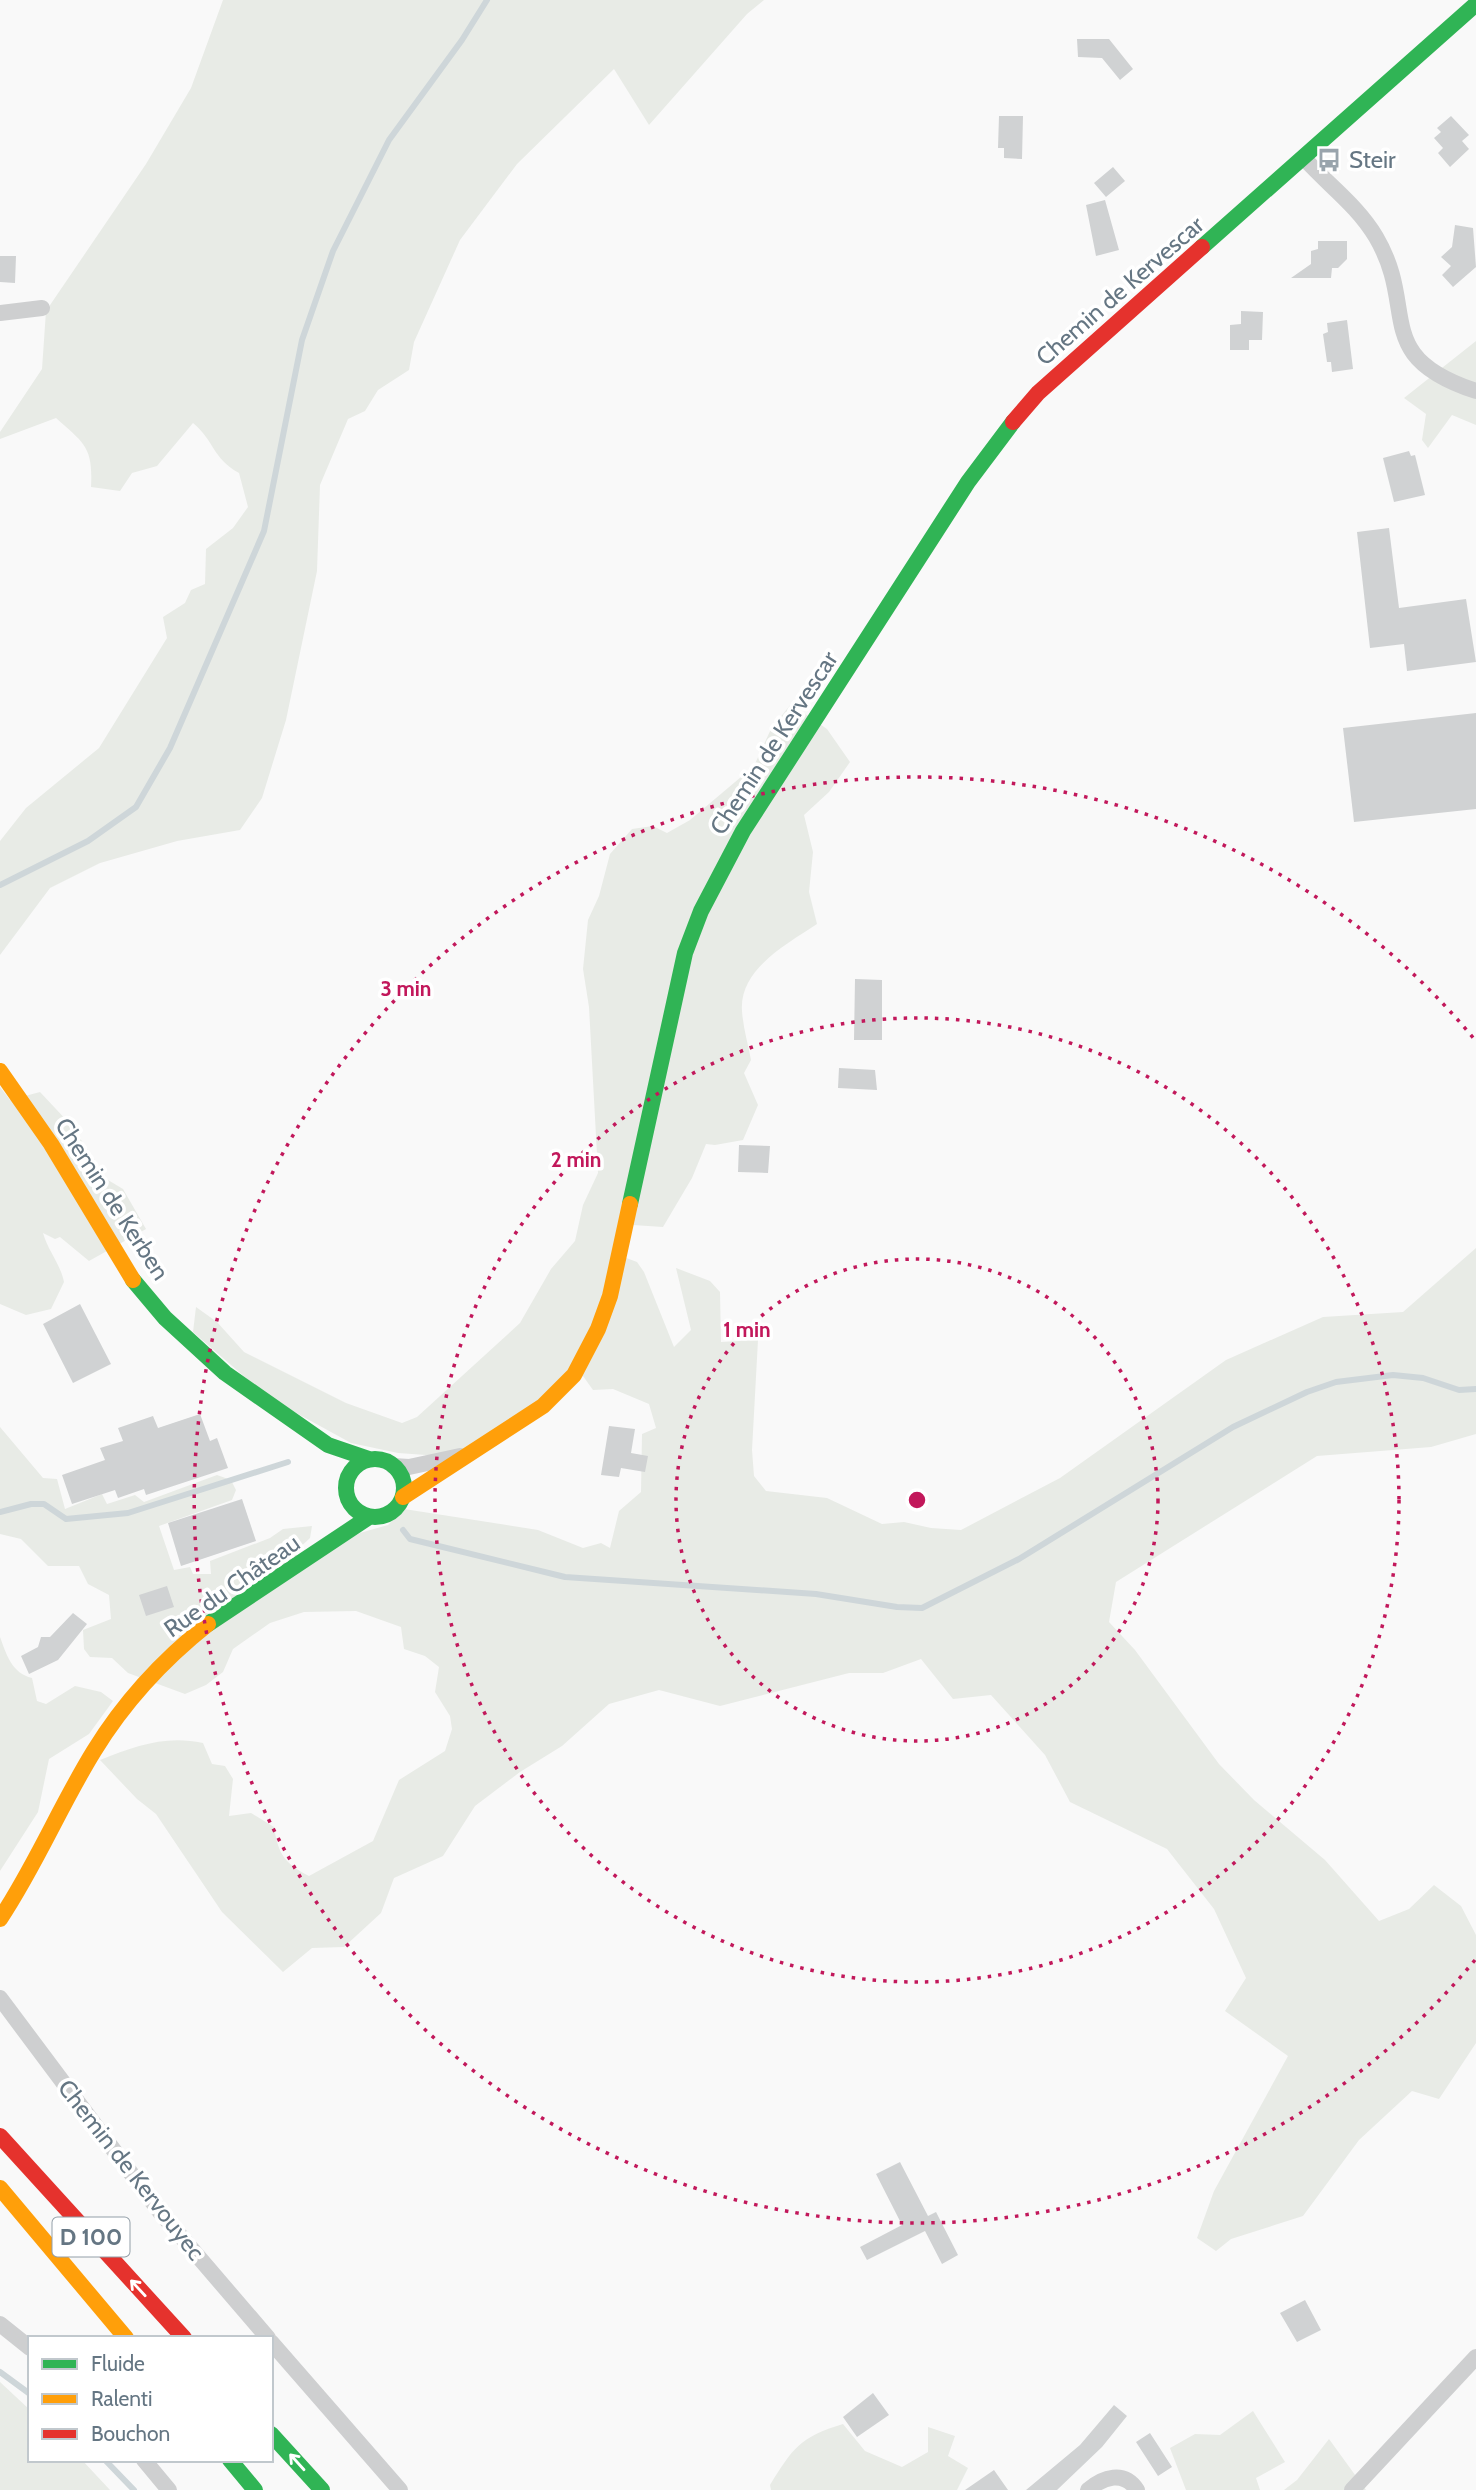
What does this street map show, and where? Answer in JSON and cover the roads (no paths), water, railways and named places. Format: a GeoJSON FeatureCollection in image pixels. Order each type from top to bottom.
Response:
{"type":"FeatureCollection","features":[{"type":"Feature","properties":{"kind":"main road","name":"Chemin de Kervescar"},"geometry":{"type":"LineString","coordinates":[[403,1496],[441,1476],[473,1452],[512,1430],[557,1397],[579,1370],[597,1333],[617,1268],[685,953],[701,911],[721,870],[767,792],[968,482],[1038,393],[1476,4]]}},
{"type":"Feature","properties":{"kind":"main road","name":"Chemin de Kerben"},"geometry":{"type":"LineString","coordinates":[[0,1071],[51,1144],[112,1248],[148,1298],[181,1335],[217,1366],[328,1445],[369,1459]]}},
{"type":"Feature","properties":{"kind":"main road","name":"Chemin de Kerben"},"geometry":{"type":"LineString","coordinates":[[328,1445],[348,1477]]}},
{"type":"Feature","properties":{"kind":"main road"},"geometry":{"type":"LineString","coordinates":[[369,1459],[393,1466],[401,1478],[403,1496],[389,1513],[369,1517],[358,1512],[349,1501],[348,1477],[358,1465],[369,1459]]}},
{"type":"Feature","properties":{"kind":"main road","name":"Rue du Château"},"geometry":{"type":"LineString","coordinates":[[334,1540],[349,1501]]}},
{"type":"Feature","properties":{"kind":"main road","name":"Rue du Château"},"geometry":{"type":"LineString","coordinates":[[0,1919],[52,1832],[87,1763],[139,1690],[171,1655],[369,1517]]}},
{"type":"Feature","properties":{"kind":"main road","name":"D 100"},"geometry":{"type":"LineString","coordinates":[[0,2136],[182,2336]]}},
{"type":"Feature","properties":{"kind":"main road","name":"D 100"},"geometry":{"type":"LineString","coordinates":[[0,2188],[124,2336]]}},
{"type":"Feature","properties":{"kind":"main road"},"geometry":{"type":"LineString","coordinates":[[273,2436],[322,2490]]}},
{"type":"Feature","properties":{"kind":"main road"},"geometry":{"type":"LineString","coordinates":[[232,2462],[255,2490]]}},
{"type":"Feature","properties":{"kind":"street"},"geometry":{"type":"LineString","coordinates":[[1304,158],[1353,206],[1377,238],[1387,262],[1404,336],[1416,359],[1436,374],[1476,390]]}},
{"type":"Feature","properties":{"kind":"street"},"geometry":{"type":"LineString","coordinates":[[0,313],[42,308]]}},
{"type":"Feature","properties":{"kind":"street","name":"Chemin de Kervescar"},"geometry":{"type":"LineString","coordinates":[[393,1466],[423,1465],[473,1452]]}},
{"type":"Feature","properties":{"kind":"street","name":"Chemin de Kervouyec"},"geometry":{"type":"LineString","coordinates":[[0,1998],[160,2211],[266,2336]]}},
{"type":"Feature","properties":{"kind":"street"},"geometry":{"type":"LineString","coordinates":[[0,2324],[28,2346]]}},
{"type":"Feature","properties":{"kind":"street"},"geometry":{"type":"LineString","coordinates":[[273,2344],[400,2490]]}},
{"type":"Feature","properties":{"kind":"street"},"geometry":{"type":"LineString","coordinates":[[1352,2490],[1476,2357]]}},
{"type":"Feature","properties":{"kind":"street"},"geometry":{"type":"LineString","coordinates":[[146,2462],[169,2490]]}},
{"type":"Feature","properties":{"kind":"street"},"geometry":{"type":"LineString","coordinates":[[1087,2490],[1109,2477],[1126,2479],[1137,2490]]}},
{"type":"Feature","properties":{"kind":"waterway"},"geometry":{"type":"LineString","coordinates":[[0,885],[88,841],[136,807],[170,748],[264,531],[302,340],[333,251],[389,140],[462,40],[487,0]]}},
{"type":"Feature","properties":{"kind":"waterway"},"geometry":{"type":"LineString","coordinates":[[403,1530],[410,1539],[565,1577],[816,1594],[897,1607],[922,1608],[1019,1559],[1233,1427],[1307,1392],[1336,1382],[1393,1375],[1423,1378],[1459,1390],[1476,1389]]}},
{"type":"Feature","properties":{"kind":"waterway"},"geometry":{"type":"LineString","coordinates":[[0,1512],[31,1504],[44,1504],[66,1519],[128,1513],[288,1462]]}},
{"type":"Feature","properties":{"kind":"waterway"},"geometry":{"type":"LineString","coordinates":[[0,2372],[28,2393]]}},
{"type":"Feature","properties":{"kind":"waterway"},"geometry":{"type":"LineString","coordinates":[[107,2462],[134,2490]]}},
{"type":"Feature","properties":{"kind":"place","name":"Steir"},"geometry":{"type":"Point","coordinates":[1329,160]}}]}
